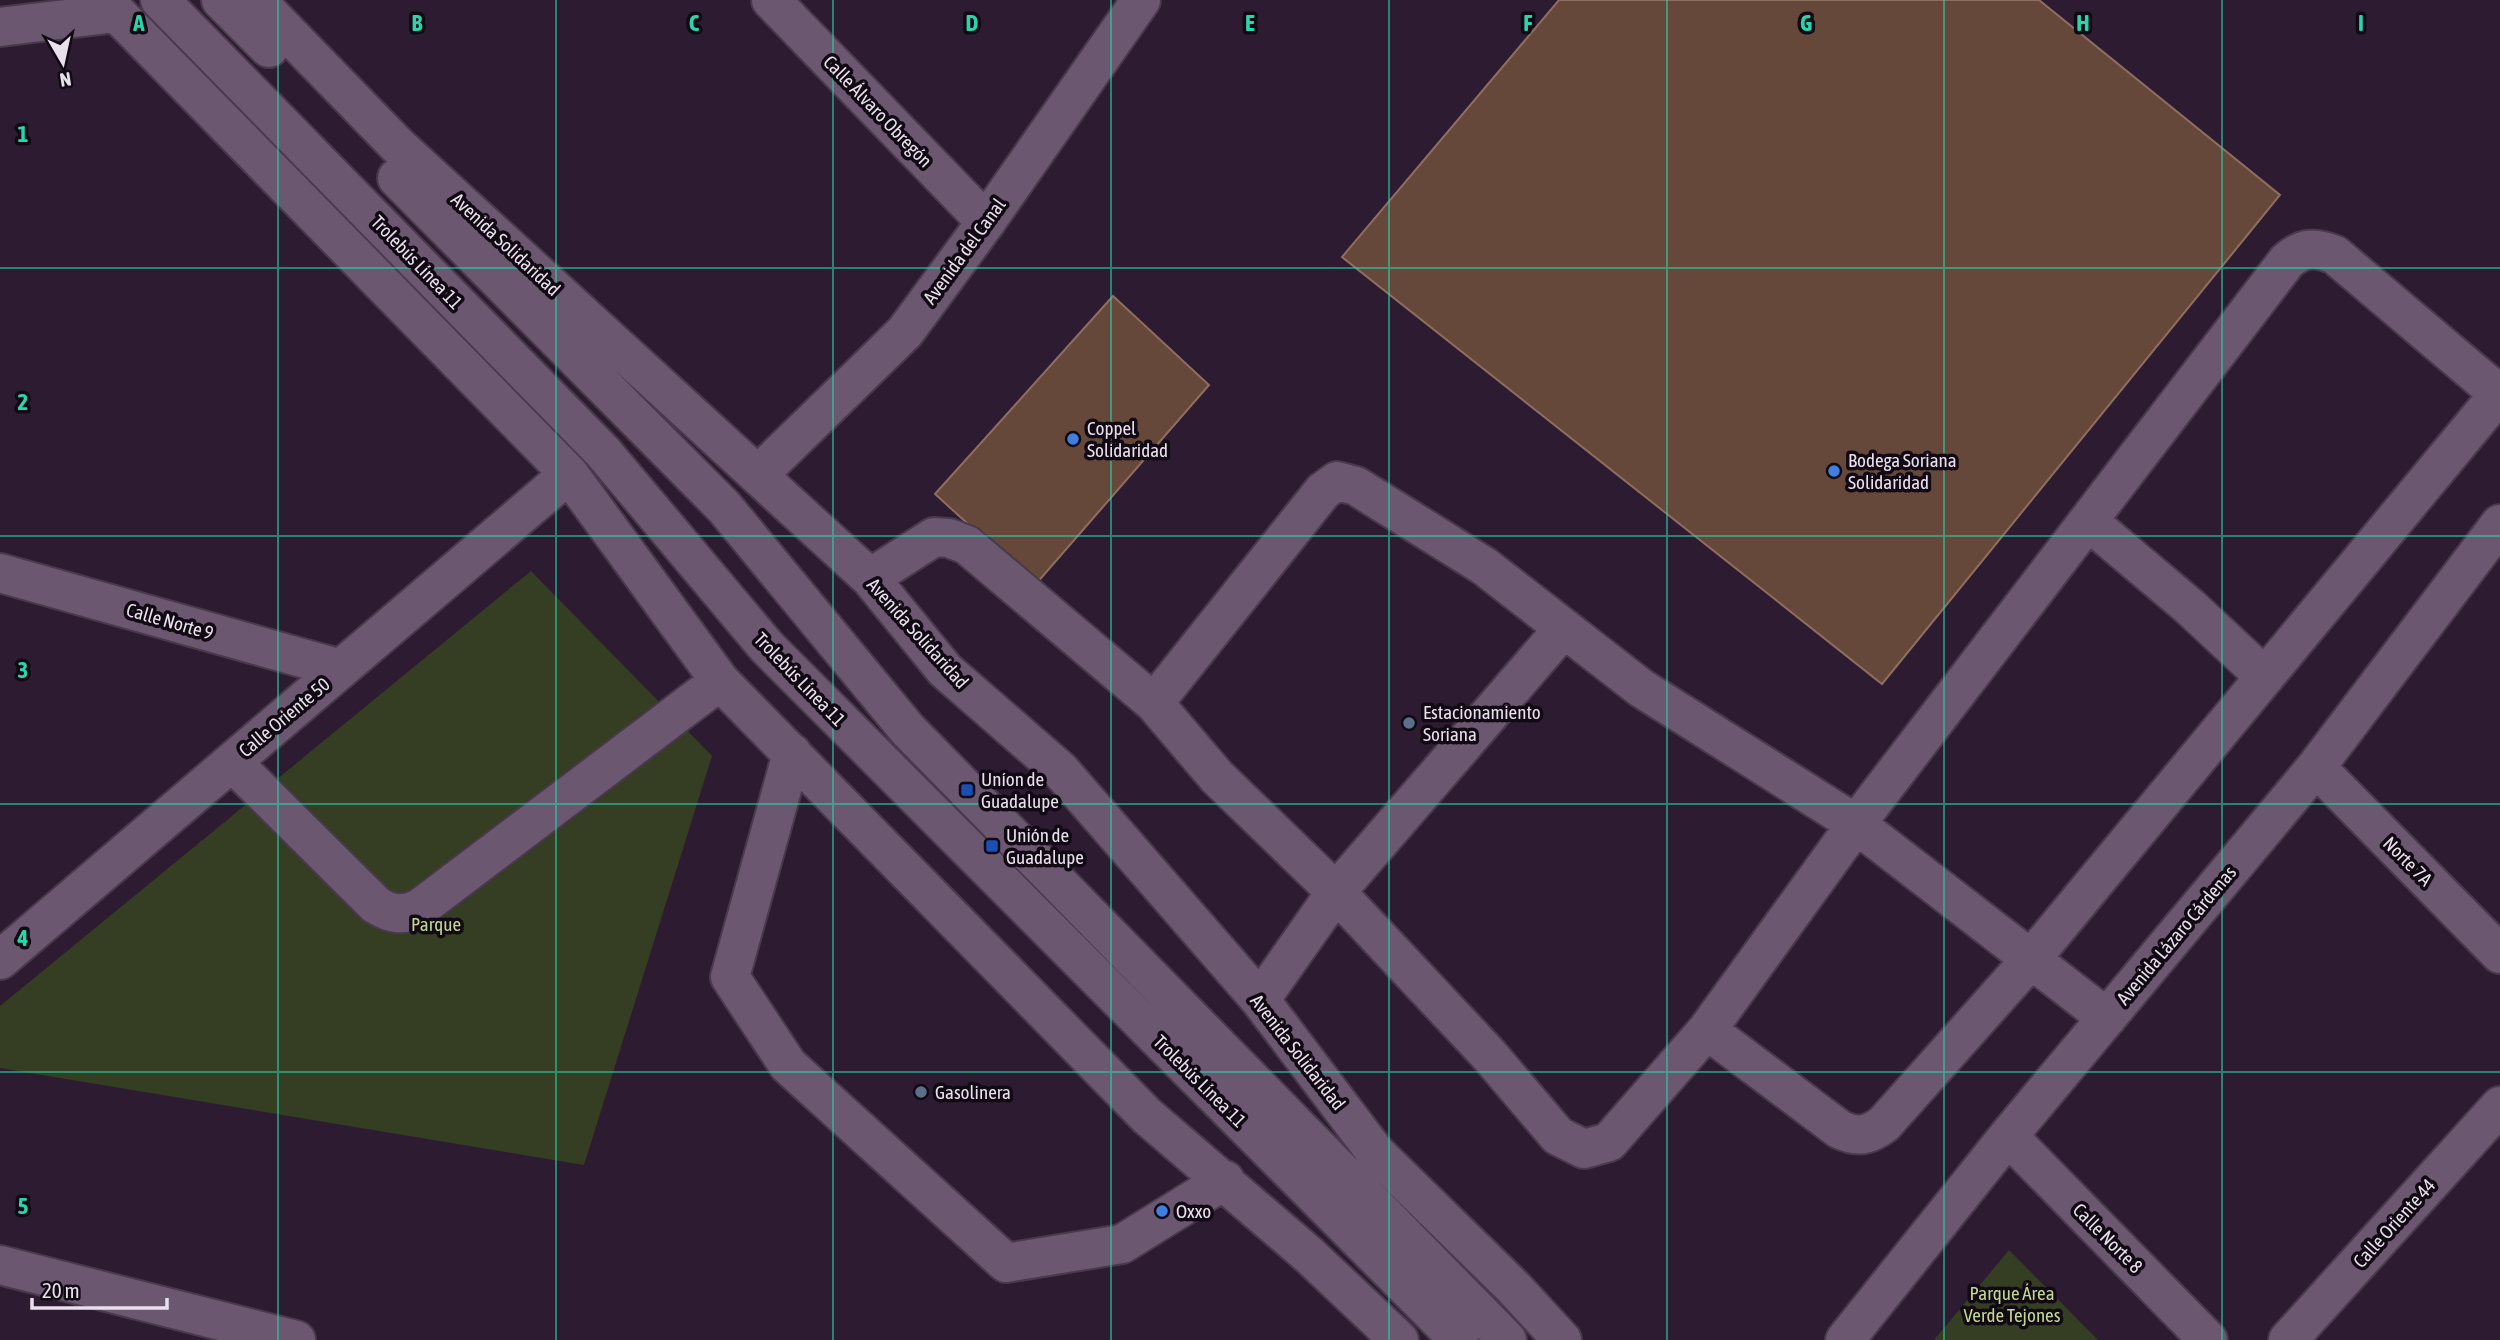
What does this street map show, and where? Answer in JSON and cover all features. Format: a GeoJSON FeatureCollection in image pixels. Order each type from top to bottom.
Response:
{"type":"FeatureCollection","features":[{"type":"Feature","properties":{"kind":"street","name":"Trolebús Línea 11"},"geometry":{"type":"LineString","coordinates":[[160,0],[603,452],[766,646],[1458,1340]]}},
{"type":"Feature","properties":{"kind":"street","name":"Trolebús Línea 11"},"geometry":{"type":"LineString","coordinates":[[220,0],[724,508],[908,730],[1507,1340]]}},
{"type":"Feature","properties":{"kind":"street","name":"Avenida Solidaridad"},"geometry":{"type":"LineString","coordinates":[[256,0],[397,145],[870,578],[945,670],[1059,770],[1260,1000],[1375,1152],[1514,1288],[1562,1340]]}},
{"type":"Feature","properties":{"kind":"street","name":"Calle Álvaro Obregón"},"geometry":{"type":"LineString","coordinates":[[771,0],[986,222]]}},
{"type":"Feature","properties":{"kind":"street","name":"Avenida del Canal"},"geometry":{"type":"LineString","coordinates":[[758,475],[905,332],[986,222],[1140,0]]}},
{"type":"Feature","properties":{"kind":"street"},"geometry":{"type":"LineString","coordinates":[[0,27],[110,7],[569,474],[720,681],[1147,1116],[1225,1180],[1336,1279],[1399,1340]]}},
{"type":"Feature","properties":{"kind":"street"},"geometry":{"type":"LineString","coordinates":[[870,578],[934,537],[949,538],[967,545],[1154,704],[1217,777],[1336,892],[1490,1056],[1558,1136],[1584,1149],[1609,1142],[1707,1030],[1856,824],[2287,261],[2297,252],[2309,248],[2335,255],[2500,394],[2032,958],[1884,1124],[1863,1135],[1850,1134],[1839,1129],[1707,1030]]}},
{"type":"Feature","properties":{"kind":"street","name":"Calle Oriente 50"},"geometry":{"type":"LineString","coordinates":[[0,960],[569,474]]}},
{"type":"Feature","properties":{"kind":"street"},"geometry":{"type":"LineString","coordinates":[[1154,704],[1323,491],[1337,481],[1356,486],[1484,566],[1641,688],[1856,824],[2107,1018]]}},
{"type":"Feature","properties":{"kind":"street"},"geometry":{"type":"LineString","coordinates":[[2088,521],[2190,607],[2266,677]]}},
{"type":"Feature","properties":{"kind":"street","name":"Avenida Lázaro Cárdenas"},"geometry":{"type":"LineString","coordinates":[[1845,1340],[2008,1136],[2316,767],[2500,524]]}},
{"type":"Feature","properties":{"kind":"street","name":"Calle Norte 9"},"geometry":{"type":"LineString","coordinates":[[0,573],[341,669]]}},
{"type":"Feature","properties":{"kind":"street"},"geometry":{"type":"LineString","coordinates":[[1260,1000],[1336,892],[1564,628]]}},
{"type":"Feature","properties":{"kind":"street"},"geometry":{"type":"LineString","coordinates":[[232,762],[376,905],[397,914],[409,913],[420,908],[720,681]]}},
{"type":"Feature","properties":{"kind":"street"},"geometry":{"type":"LineString","coordinates":[[792,753],[730,977],[788,1065],[1006,1263],[1122,1244],[1225,1180]]}},
{"type":"Feature","properties":{"kind":"street","name":"Norte 7A"},"geometry":{"type":"LineString","coordinates":[[2316,767],[2498,948]]}},
{"type":"Feature","properties":{"kind":"street","name":"Calle Oriente 44"},"geometry":{"type":"LineString","coordinates":[[2288,1340],[2500,1106]]}},
{"type":"Feature","properties":{"kind":"street","name":"Calle Norte 8"},"geometry":{"type":"LineString","coordinates":[[2008,1136],[2208,1340]]}},
{"type":"Feature","properties":{"kind":"street"},"geometry":{"type":"LineString","coordinates":[[8,1277],[296,1340]]}},
{"type":"Feature","properties":{"kind":"green space","name":"Parque"},"geometry":{"type":"Polygon","coordinates":[[[531,571],[712,756],[584,1165],[0,1068],[0,1006],[531,571]]]}},
{"type":"Feature","properties":{"kind":"green space","name":"Parque Área Verde Tejones"},"geometry":{"type":"Polygon","coordinates":[[[2009,1250],[2098,1340],[1934,1340],[2009,1250]]]}},
{"type":"Feature","properties":{"kind":"building","name":"Bodega Soriana Solidaridad"},"geometry":{"type":"Polygon","coordinates":[[[1559,0],[2039,0],[2280,195],[1882,684],[1342,257],[1559,0]]]}},
{"type":"Feature","properties":{"kind":"building","name":"Coppel Solidaridad"},"geometry":{"type":"Polygon","coordinates":[[[1113,296],[1209,385],[1035,585],[935,494],[1113,296]]]}},
{"type":"Feature","properties":{"kind":"place","name":"Coppel Solidaridad"},"geometry":{"type":"Point","coordinates":[1073,439]}},
{"type":"Feature","properties":{"kind":"place","name":"Bodega Soriana Solidaridad"},"geometry":{"type":"Point","coordinates":[1834,471]}},
{"type":"Feature","properties":{"kind":"place","name":"Estacionamiento Soriana"},"geometry":{"type":"Point","coordinates":[1409,723]}},
{"type":"Feature","properties":{"kind":"place","name":"Uníon de Guadalupe"},"geometry":{"type":"Point","coordinates":[967,790]}},
{"type":"Feature","properties":{"kind":"place","name":"Unión de Guadalupe"},"geometry":{"type":"Point","coordinates":[992,846]}},
{"type":"Feature","properties":{"kind":"place","name":"Gasolinera"},"geometry":{"type":"Point","coordinates":[921,1092]}},
{"type":"Feature","properties":{"kind":"place","name":"Oxxo"},"geometry":{"type":"Point","coordinates":[1162,1211]}}]}
